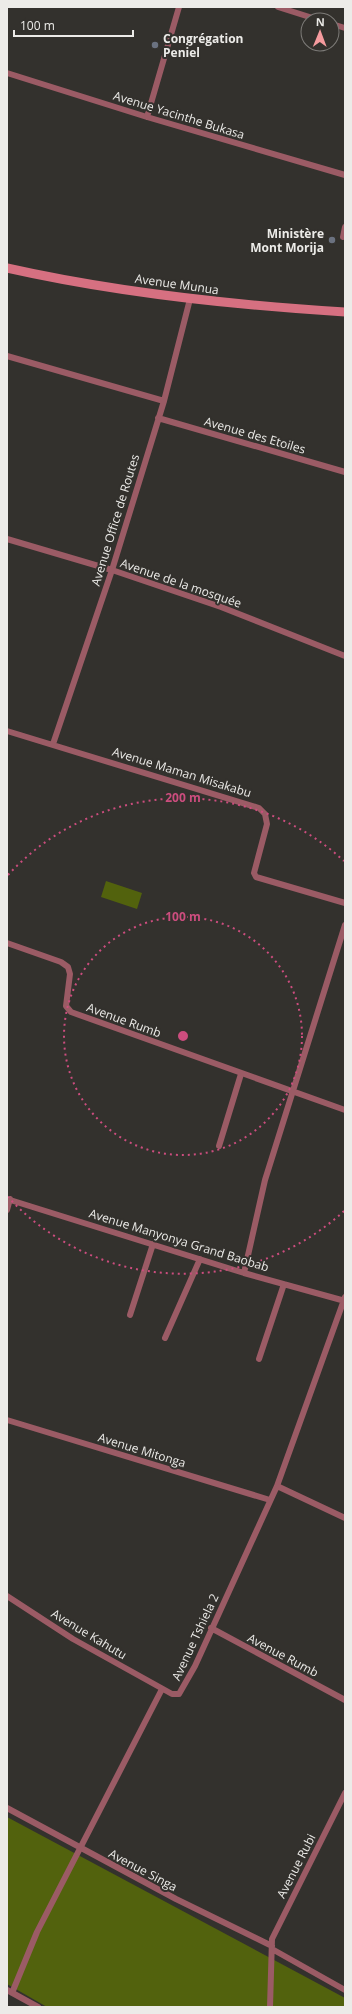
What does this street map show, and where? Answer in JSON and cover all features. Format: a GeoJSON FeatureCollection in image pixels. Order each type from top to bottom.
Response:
{"type":"FeatureCollection","features":[{"type":"Feature","properties":{"kind":"main road","name":"Avenue Munua"},"geometry":{"type":"LineString","coordinates":[[7,268],[190,300],[264,307],[345,312]]}},
{"type":"Feature","properties":{"kind":"street"},"geometry":{"type":"LineString","coordinates":[[146,117],[179,7]]}},
{"type":"Feature","properties":{"kind":"street"},"geometry":{"type":"LineString","coordinates":[[278,7],[300,14]]}},
{"type":"Feature","properties":{"kind":"street","name":"Avenue Yacinthe Bukasa"},"geometry":{"type":"LineString","coordinates":[[7,74],[146,117],[345,175]]}},
{"type":"Feature","properties":{"kind":"street"},"geometry":{"type":"LineString","coordinates":[[342,237],[345,227]]}},
{"type":"Feature","properties":{"kind":"street","name":"Avenue Office de Routes"},"geometry":{"type":"LineString","coordinates":[[53,744],[112,570],[164,401],[190,300]]}},
{"type":"Feature","properties":{"kind":"street"},"geometry":{"type":"LineString","coordinates":[[7,356],[164,401]]}},
{"type":"Feature","properties":{"kind":"street","name":"Avenue des Etoiles"},"geometry":{"type":"LineString","coordinates":[[158,418],[345,472]]}},
{"type":"Feature","properties":{"kind":"street","name":"Avenue de la mosquée"},"geometry":{"type":"LineString","coordinates":[[7,539],[112,570],[221,607],[345,656]]}},
{"type":"Feature","properties":{"kind":"street","name":"Avenue Maman Misakabu"},"geometry":{"type":"LineString","coordinates":[[7,731],[259,808],[265,814],[267,824],[254,873],[256,877],[345,903]]}},
{"type":"Feature","properties":{"kind":"street"},"geometry":{"type":"LineString","coordinates":[[244,1273],[265,1180],[345,925]]}},
{"type":"Feature","properties":{"kind":"street","name":"Avenue Rumb"},"geometry":{"type":"LineString","coordinates":[[7,943],[62,962],[68,967],[70,974],[66,1006],[68,1010],[293,1093],[345,1110]]}},
{"type":"Feature","properties":{"kind":"street"},"geometry":{"type":"LineString","coordinates":[[219,1146],[241,1074]]}},
{"type":"Feature","properties":{"kind":"street"},"geometry":{"type":"LineString","coordinates":[[7,1210],[8,1199]]}},
{"type":"Feature","properties":{"kind":"street","name":"Avenue Manyonya Grand Baobab"},"geometry":{"type":"LineString","coordinates":[[8,1199],[244,1273],[345,1300]]}},
{"type":"Feature","properties":{"kind":"street"},"geometry":{"type":"LineString","coordinates":[[130,1315],[153,1244]]}},
{"type":"Feature","properties":{"kind":"street"},"geometry":{"type":"LineString","coordinates":[[165,1338],[200,1259]]}},
{"type":"Feature","properties":{"kind":"street"},"geometry":{"type":"LineString","coordinates":[[260,1359],[284,1284]]}},
{"type":"Feature","properties":{"kind":"street","name":"Avenue Tshiela 2"},"geometry":{"type":"LineString","coordinates":[[10,1991],[37,1932],[162,1689],[174,1695],[181,1692],[277,1486],[345,1300]]}},
{"type":"Feature","properties":{"kind":"street","name":"Avenue Mitonga"},"geometry":{"type":"LineString","coordinates":[[7,1420],[270,1500]]}},
{"type":"Feature","properties":{"kind":"street"},"geometry":{"type":"LineString","coordinates":[[277,1486],[345,1518]]}},
{"type":"Feature","properties":{"kind":"street","name":"Avenue Kahutu"},"geometry":{"type":"LineString","coordinates":[[7,1596],[73,1639],[162,1689]]}},
{"type":"Feature","properties":{"kind":"street","name":"Avenue Rumb"},"geometry":{"type":"LineString","coordinates":[[212,1628],[345,1700]]}},
{"type":"Feature","properties":{"kind":"street","name":"Avenue Rubi"},"geometry":{"type":"LineString","coordinates":[[270,2007],[272,1948],[275,1932],[345,1793]]}},
{"type":"Feature","properties":{"kind":"street","name":"Avenue Singa"},"geometry":{"type":"LineString","coordinates":[[7,1808],[80,1849],[272,1948],[345,1990]]}},
{"type":"Feature","properties":{"kind":"street"},"geometry":{"type":"LineString","coordinates":[[10,1991],[38,2007]]}},
{"type":"Feature","properties":{"kind":"green space"},"geometry":{"type":"Polygon","coordinates":[[[106,881],[142,893],[137,909],[101,897],[106,881]]]}},
{"type":"Feature","properties":{"kind":"green space"},"geometry":{"type":"Polygon","coordinates":[[[7,1817],[345,1998],[345,2007],[47,2007],[7,1984],[7,1817]]]}},
{"type":"Feature","properties":{"kind":"place","name":"Congrégation Peniel"},"geometry":{"type":"Point","coordinates":[155,45]}},
{"type":"Feature","properties":{"kind":"place","name":"Ministère Mont Morija"},"geometry":{"type":"Point","coordinates":[332,240]}}]}
